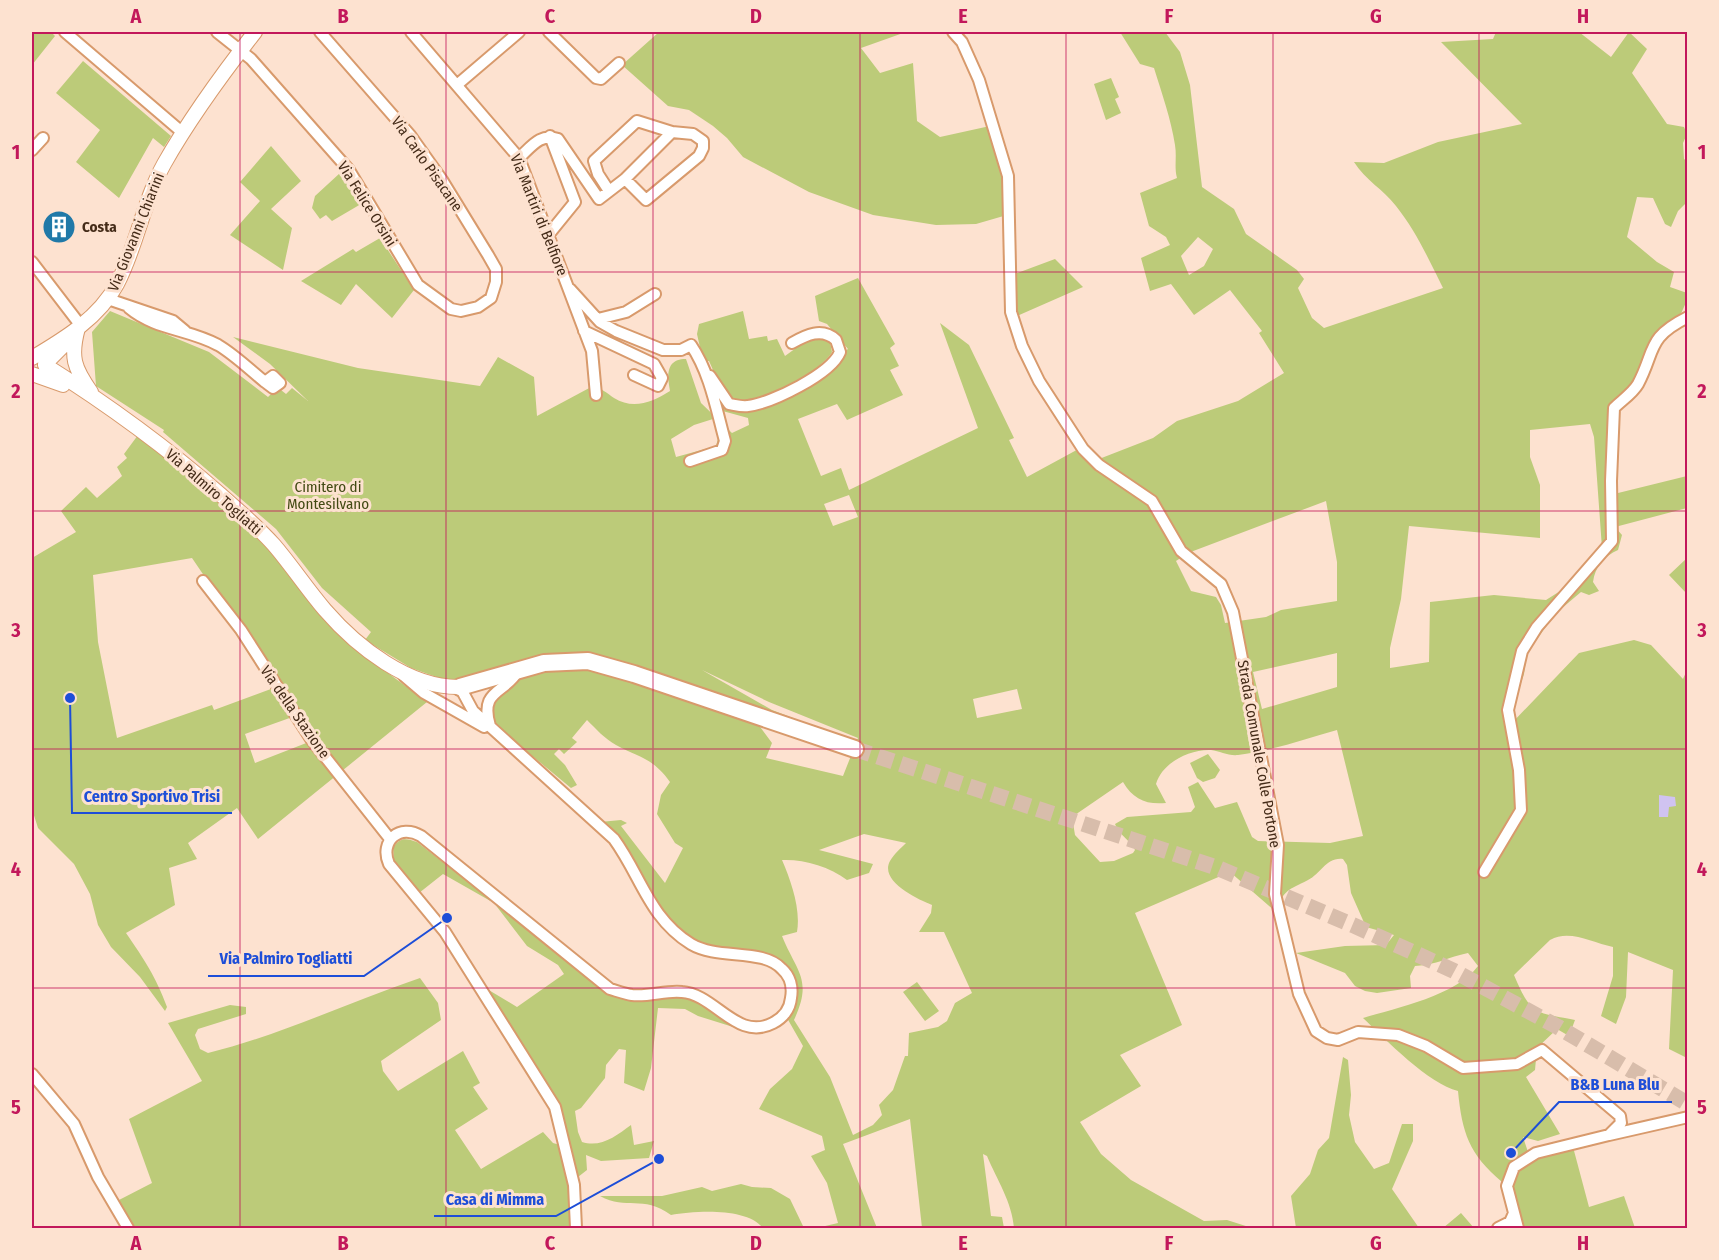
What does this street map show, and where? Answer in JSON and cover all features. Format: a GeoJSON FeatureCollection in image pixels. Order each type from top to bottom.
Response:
{"type":"FeatureCollection","features":[{"type":"Feature","properties":{"kind":"highway"},"geometry":{"type":"LineString","coordinates":[[460,687],[563,660],[597,663],[855,749]]}},
{"type":"Feature","properties":{"kind":"main road","name":"Via Giovanni Chiarini"},"geometry":{"type":"LineString","coordinates":[[37,368],[64,345],[108,299],[126,265],[158,175],[183,133],[255,32]]}},
{"type":"Feature","properties":{"kind":"main road"},"geometry":{"type":"LineString","coordinates":[[76,330],[73,346],[75,364],[98,401]]}},
{"type":"Feature","properties":{"kind":"main road","name":"Via Palmiro Togliatti"},"geometry":{"type":"LineString","coordinates":[[37,368],[98,401],[154,440],[221,495],[272,543],[340,626],[397,669],[430,684],[460,687]]}},
{"type":"Feature","properties":{"kind":"street"},"geometry":{"type":"LineString","coordinates":[[65,32],[183,133]]}},
{"type":"Feature","properties":{"kind":"street","name":"Via Felice Orsini"},"geometry":{"type":"LineString","coordinates":[[217,32],[251,59],[349,170],[418,285],[451,309],[461,311],[478,307]]}},
{"type":"Feature","properties":{"kind":"street","name":"Via Carlo Pisacane"},"geometry":{"type":"LineString","coordinates":[[320,32],[410,135],[442,180],[488,255],[496,269],[496,282],[490,298],[478,307]]}},
{"type":"Feature","properties":{"kind":"street","name":"Via Martiri di Belfiore"},"geometry":{"type":"LineString","coordinates":[[411,32],[458,84],[519,159],[592,351],[596,394]]}},
{"type":"Feature","properties":{"kind":"street"},"geometry":{"type":"LineString","coordinates":[[458,84],[519,32]]}},
{"type":"Feature","properties":{"kind":"street"},"geometry":{"type":"LineString","coordinates":[[549,32],[596,78],[601,79],[619,63]]}},
{"type":"Feature","properties":{"kind":"street","name":"Strada Comunale Colle Portone"},"geometry":{"type":"LineString","coordinates":[[954,32],[962,42],[979,80],[1008,176],[1011,312],[1035,372],[1083,449],[1099,465],[1152,501],[1181,551],[1221,584],[1233,612],[1278,845],[1275,894],[1299,994],[1316,1031],[1327,1038],[1338,1040],[1358,1032],[1398,1035],[1426,1046],[1463,1068],[1516,1064],[1542,1050],[1620,1116],[1621,1123],[1609,1135]]}},
{"type":"Feature","properties":{"kind":"street"},"geometry":{"type":"LineString","coordinates":[[609,191],[598,174],[594,161],[637,121],[672,132],[693,134],[703,141],[703,148],[699,156],[646,200],[625,179]]}},
{"type":"Feature","properties":{"kind":"street"},"geometry":{"type":"LineString","coordinates":[[519,159],[538,139],[550,136],[564,145],[599,199],[625,179],[672,132]]}},
{"type":"Feature","properties":{"kind":"street"},"geometry":{"type":"LineString","coordinates":[[549,234],[575,202],[550,136]]}},
{"type":"Feature","properties":{"kind":"street"},"geometry":{"type":"LineString","coordinates":[[32,150],[43,138]]}},
{"type":"Feature","properties":{"kind":"street"},"geometry":{"type":"LineString","coordinates":[[32,262],[76,330]]}},
{"type":"Feature","properties":{"kind":"street"},"geometry":{"type":"LineString","coordinates":[[568,286],[598,320],[616,331],[663,350],[681,350],[691,345],[729,404],[752,406],[771,400],[825,371],[840,352],[836,340],[821,333],[805,335],[792,343]]}},
{"type":"Feature","properties":{"kind":"street"},"geometry":{"type":"LineString","coordinates":[[598,320],[626,312],[654,294]]}},
{"type":"Feature","properties":{"kind":"street"},"geometry":{"type":"LineString","coordinates":[[108,299],[129,308],[140,318],[218,345],[265,382]]}},
{"type":"Feature","properties":{"kind":"street"},"geometry":{"type":"LineString","coordinates":[[1484,872],[1521,810],[1519,770],[1508,710],[1522,651],[1537,627],[1612,541],[1611,481],[1614,408],[1637,386],[1655,341],[1672,325],[1688,317]]}},
{"type":"Feature","properties":{"kind":"street"},"geometry":{"type":"LineString","coordinates":[[584,331],[654,364],[662,378],[658,386],[634,375]]}},
{"type":"Feature","properties":{"kind":"street"},"geometry":{"type":"LineString","coordinates":[[690,461],[722,450],[725,441],[705,368]]}},
{"type":"Feature","properties":{"kind":"street","name":"Via della Stazione"},"geometry":{"type":"LineString","coordinates":[[203,581],[241,630],[311,739],[390,839]]}},
{"type":"Feature","properties":{"kind":"street","name":"Via Palmiro Togliatti"},"geometry":{"type":"LineString","coordinates":[[397,669],[424,693],[485,725]]}},
{"type":"Feature","properties":{"kind":"street"},"geometry":{"type":"LineString","coordinates":[[485,725],[490,698],[520,670]]}},
{"type":"Feature","properties":{"kind":"street","name":"Via Palmiro Togliatti"},"geometry":{"type":"LineString","coordinates":[[390,839],[402,831],[414,831],[610,989],[632,995],[683,992],[700,998],[728,1017],[752,1027],[768,1025],[778,1020],[786,1012],[792,996],[789,978],[784,970],[763,958],[711,953],[692,945],[675,932],[652,909],[629,859],[614,838],[502,738],[458,705],[460,687]]}},
{"type":"Feature","properties":{"kind":"street"},"geometry":{"type":"LineString","coordinates":[[390,839],[386,850],[389,864],[445,932],[555,1107],[574,1185],[576,1228]]}},
{"type":"Feature","properties":{"kind":"street"},"geometry":{"type":"LineString","coordinates":[[32,1074],[74,1124],[98,1177],[128,1228]]}},
{"type":"Feature","properties":{"kind":"street"},"geometry":{"type":"LineString","coordinates":[[1518,1228],[1508,1194],[1508,1178],[1522,1160],[1536,1153],[1688,1117]]}},
{"type":"Feature","properties":{"kind":"street"},"geometry":{"type":"LineString","coordinates":[[1499,1228],[1504,1215],[1514,1213]]}},
{"type":"Feature","properties":{"kind":"green space"},"geometry":{"type":"Polygon","coordinates":[[[32,32],[51,32],[55,36],[32,65],[32,32]]]}},
{"type":"Feature","properties":{"kind":"green space"},"geometry":{"type":"Polygon","coordinates":[[[659,32],[906,32],[861,48],[880,73],[913,63],[917,121],[940,137],[990,126],[1005,176],[1007,215],[976,224],[936,225],[873,215],[809,192],[743,157],[713,126],[689,110],[668,106],[622,65],[659,32]]]}},
{"type":"Feature","properties":{"kind":"green space","name":"Cimitero di Montesilvano"},"geometry":{"type":"Polygon","coordinates":[[[1120,32],[1165,32],[1180,52],[1190,85],[1202,187],[1234,209],[1246,234],[1297,270],[1304,279],[1298,288],[1312,318],[1324,328],[1443,288],[1410,225],[1391,200],[1363,174],[1354,162],[1384,163],[1438,142],[1522,124],[1441,42],[1493,39],[1496,32],[1579,32],[1611,57],[1629,32],[1647,49],[1632,73],[1667,124],[1684,127],[1687,134],[1683,143],[1684,159],[1687,161],[1688,201],[1678,211],[1671,227],[1665,224],[1653,198],[1637,197],[1627,237],[1657,262],[1674,272],[1670,287],[1687,293],[1688,298],[1675,327],[1659,343],[1641,387],[1619,400],[1607,412],[1614,494],[1687,476],[1687,508],[1615,527],[1622,535],[1618,550],[1608,555],[1598,567],[1593,582],[1599,591],[1589,595],[1581,592],[1555,614],[1527,653],[1524,674],[1513,707],[1510,725],[1579,653],[1634,640],[1651,645],[1683,679],[1687,670],[1687,1058],[1669,1049],[1673,970],[1628,952],[1626,997],[1616,1024],[1601,1016],[1613,976],[1613,947],[1573,936],[1550,940],[1514,975],[1525,998],[1536,1010],[1575,1020],[1569,1036],[1557,1029],[1537,1048],[1535,1070],[1526,1077],[1560,1134],[1538,1141],[1523,1137],[1528,1152],[1508,1168],[1502,1182],[1482,1162],[1469,1142],[1462,1119],[1458,1091],[1421,1071],[1363,1018],[1409,1005],[1456,985],[1478,966],[1468,953],[1415,966],[1410,976],[1411,988],[1377,993],[1365,991],[1355,986],[1345,973],[1296,953],[1345,946],[1386,945],[1394,935],[1366,927],[1351,893],[1347,865],[1343,859],[1328,863],[1313,877],[1288,891],[1275,911],[1230,872],[1135,913],[1182,1025],[1120,1055],[1141,1086],[1080,1122],[1101,1154],[1131,1180],[1204,1221],[1227,1220],[1252,1228],[1014,1228],[1004,1191],[987,1156],[983,1154],[991,1216],[1002,1217],[1004,1228],[922,1228],[910,1119],[843,1144],[877,1228],[763,1228],[755,1221],[733,1214],[693,1212],[671,1215],[651,1205],[618,1202],[600,1196],[662,1196],[702,1187],[712,1191],[741,1184],[771,1188],[790,1199],[803,1226],[821,1227],[838,1223],[827,1183],[811,1156],[825,1150],[822,1136],[759,1109],[770,1089],[792,1069],[803,1046],[787,1018],[757,1032],[746,1031],[698,1016],[685,1009],[658,1008],[651,1068],[644,1091],[624,1083],[626,1050],[619,1049],[606,1065],[605,1078],[581,1108],[575,1111],[582,1142],[602,1142],[631,1125],[634,1145],[654,1141],[649,1158],[601,1161],[586,1155],[587,1170],[578,1177],[555,1096],[482,986],[517,1007],[564,974],[558,965],[527,946],[494,903],[443,874],[419,893],[394,862],[393,847],[404,839],[417,842],[608,991],[682,993],[752,1028],[787,1017],[788,969],[717,950],[695,941],[680,931],[642,888],[600,822],[621,820],[627,823],[621,826],[665,883],[683,848],[675,843],[657,814],[661,795],[670,782],[664,774],[646,759],[612,743],[587,720],[572,738],[577,742],[564,754],[559,749],[554,754],[565,765],[577,785],[571,788],[495,725],[489,708],[503,689],[527,676],[554,669],[577,668],[608,674],[758,724],[772,743],[766,758],[843,776],[858,738],[769,702],[702,670],[772,710],[853,741],[566,654],[531,658],[457,680],[445,680],[411,668],[365,640],[371,632],[322,588],[276,529],[163,432],[164,430],[96,386],[92,332],[110,311],[209,352],[268,397],[273,392],[276,394],[281,390],[286,394],[292,388],[308,401],[270,364],[233,337],[358,368],[480,386],[498,357],[534,377],[537,416],[593,386],[628,404],[650,401],[670,391],[668,374],[671,365],[686,359],[701,403],[732,433],[749,425],[748,418],[719,410],[718,402],[738,412],[758,409],[848,349],[827,324],[819,321],[815,296],[858,278],[895,344],[890,348],[899,366],[890,370],[903,395],[847,420],[837,404],[798,419],[821,476],[841,468],[849,490],[978,428],[940,323],[969,345],[1014,438],[1009,440],[1027,477],[1084,446],[1099,459],[1153,438],[1177,421],[1238,401],[1284,373],[1259,333],[1262,331],[1230,290],[1194,315],[1171,284],[1150,291],[1141,258],[1170,245],[1166,237],[1149,226],[1140,193],[1177,178],[1176,149],[1154,68],[1140,64],[1120,32]],[[1198,237],[1181,256],[1189,275],[1204,266],[1213,249],[1198,237]],[[713,419],[694,425],[671,439],[676,457],[716,446],[719,435],[713,419]],[[1590,424],[1530,430],[1530,457],[1540,485],[1540,538],[1409,526],[1401,599],[1390,648],[1390,668],[1429,662],[1430,602],[1494,595],[1546,600],[1576,581],[1602,548],[1594,437],[1590,424]],[[849,495],[824,504],[833,526],[858,517],[849,495]],[[1326,501],[1188,553],[1176,561],[1191,591],[1216,597],[1221,605],[1225,623],[1266,617],[1281,610],[1337,601],[1337,562],[1326,501]],[[1337,653],[1253,672],[1262,709],[1337,687],[1337,653]],[[1017,689],[973,699],[977,718],[1022,709],[1017,689]],[[1337,730],[1238,755],[1203,750],[1186,755],[1170,764],[1159,776],[1156,784],[1166,803],[1141,800],[1131,793],[1123,782],[1072,817],[1075,835],[1100,862],[1114,861],[1133,853],[1135,850],[1115,824],[1127,817],[1191,812],[1195,807],[1188,787],[1198,782],[1215,808],[1237,802],[1252,837],[1258,841],[1330,843],[1363,836],[1337,730]],[[864,834],[819,850],[873,864],[869,873],[847,880],[816,864],[782,860],[792,886],[798,914],[797,932],[782,936],[803,985],[800,1006],[794,1020],[830,1077],[853,1135],[873,1125],[882,1115],[879,1105],[893,1090],[905,1056],[908,1056],[909,1033],[938,1027],[947,1021],[955,1003],[972,993],[944,932],[919,932],[931,913],[932,905],[901,888],[890,875],[888,868],[890,861],[906,843],[864,834]]]}},
{"type":"Feature","properties":{"kind":"green space"},"geometry":{"type":"Polygon","coordinates":[[[83,61],[171,136],[164,147],[153,138],[119,198],[76,162],[100,130],[56,93],[83,61]]]}},
{"type":"Feature","properties":{"kind":"green space"},"geometry":{"type":"Polygon","coordinates":[[[1111,78],[1119,97],[1115,99],[1121,113],[1106,120],[1094,84],[1111,78]]]}},
{"type":"Feature","properties":{"kind":"green space"},"geometry":{"type":"Polygon","coordinates":[[[271,146],[301,181],[271,209],[292,228],[283,270],[230,235],[260,201],[240,182],[271,146]]]}},
{"type":"Feature","properties":{"kind":"green space"},"geometry":{"type":"Polygon","coordinates":[[[340,173],[361,204],[332,221],[326,215],[320,219],[312,208],[315,196],[340,173]]]}},
{"type":"Feature","properties":{"kind":"green space"},"geometry":{"type":"Polygon","coordinates":[[[380,238],[414,290],[392,318],[356,284],[341,305],[301,281],[353,249],[356,252],[380,238]]]}},
{"type":"Feature","properties":{"kind":"green space"},"geometry":{"type":"Polygon","coordinates":[[[1055,259],[1083,287],[1017,316],[1012,275],[1055,259]]]}},
{"type":"Feature","properties":{"kind":"green space"},"geometry":{"type":"Polygon","coordinates":[[[743,311],[749,339],[767,336],[768,341],[777,339],[785,356],[814,335],[830,342],[832,352],[813,371],[781,390],[748,401],[735,401],[725,395],[709,361],[703,361],[697,334],[699,324],[743,311]]]}},
{"type":"Feature","properties":{"kind":"green space"},"geometry":{"type":"Polygon","coordinates":[[[138,435],[176,463],[269,545],[329,623],[353,647],[427,702],[258,839],[237,808],[188,843],[197,859],[169,868],[175,905],[126,933],[154,977],[167,1007],[165,1011],[140,977],[111,947],[98,925],[90,894],[74,864],[38,828],[32,809],[32,558],[76,532],[61,511],[86,487],[97,498],[122,476],[117,467],[127,458],[124,454],[138,435]],[[192,558],[93,575],[98,642],[117,738],[212,705],[214,710],[279,686],[192,558]],[[298,715],[245,734],[255,763],[314,740],[298,715]]]}},
{"type":"Feature","properties":{"kind":"green space"},"geometry":{"type":"Polygon","coordinates":[[[1688,558],[1687,594],[1669,575],[1688,558]]]}},
{"type":"Feature","properties":{"kind":"green space"},"geometry":{"type":"Polygon","coordinates":[[[1208,754],[1220,770],[1215,778],[1203,782],[1197,778],[1190,763],[1208,754]]]}},
{"type":"Feature","properties":{"kind":"green space"},"geometry":{"type":"Polygon","coordinates":[[[420,978],[438,1003],[441,1020],[381,1061],[383,1071],[398,1091],[463,1051],[480,1083],[473,1087],[488,1109],[455,1130],[481,1169],[543,1132],[553,1143],[560,1145],[573,1194],[574,1228],[134,1228],[119,1200],[152,1183],[129,1119],[202,1081],[168,1023],[230,1005],[246,1007],[246,1014],[198,1029],[195,1035],[200,1049],[208,1053],[288,1028],[420,978]]]}},
{"type":"Feature","properties":{"kind":"green space"},"geometry":{"type":"Polygon","coordinates":[[[917,982],[939,1011],[925,1021],[903,992],[917,982]]]}},
{"type":"Feature","properties":{"kind":"green space"},"geometry":{"type":"Polygon","coordinates":[[[1343,1057],[1348,1060],[1351,1095],[1349,1115],[1355,1142],[1374,1169],[1389,1163],[1402,1124],[1413,1124],[1413,1141],[1392,1189],[1419,1228],[1296,1228],[1291,1196],[1310,1174],[1318,1150],[1329,1138],[1343,1057]]]}},
{"type":"Feature","properties":{"kind":"green space"},"geometry":{"type":"Polygon","coordinates":[[[1573,1147],[1589,1207],[1624,1196],[1635,1228],[1521,1228],[1511,1196],[1512,1181],[1517,1171],[1532,1159],[1573,1147]]]}},
{"type":"Feature","properties":{"kind":"green space"},"geometry":{"type":"Polygon","coordinates":[[[1461,1213],[1474,1228],[1443,1228],[1461,1213]]]}},
{"type":"Feature","properties":{"kind":"shaded area"},"geometry":{"type":"Polygon","coordinates":[[[1659,795],[1675,797],[1676,806],[1669,807],[1668,817],[1659,817],[1659,795]]]}},
{"type":"Feature","properties":{"kind":"tunnel"},"geometry":{"type":"LineString","coordinates":[[855,749],[1218,868],[1355,926],[1454,971],[1558,1027],[1688,1104]]}},
{"type":"Feature","properties":{"kind":"place","name":"Costa"},"geometry":{"type":"Point","coordinates":[59,227]}},
{"type":"Feature","properties":{"kind":"place","name":"Centro Sportivo Trisi"},"geometry":{"type":"Point","coordinates":[70,698]}},
{"type":"Feature","properties":{"kind":"place","name":"Via Palmiro Togliatti"},"geometry":{"type":"Point","coordinates":[447,918]}},
{"type":"Feature","properties":{"kind":"place","name":"B&B Luna Blu"},"geometry":{"type":"Point","coordinates":[1511,1153]}},
{"type":"Feature","properties":{"kind":"place","name":"Casa di Mimma"},"geometry":{"type":"Point","coordinates":[659,1159]}}]}
